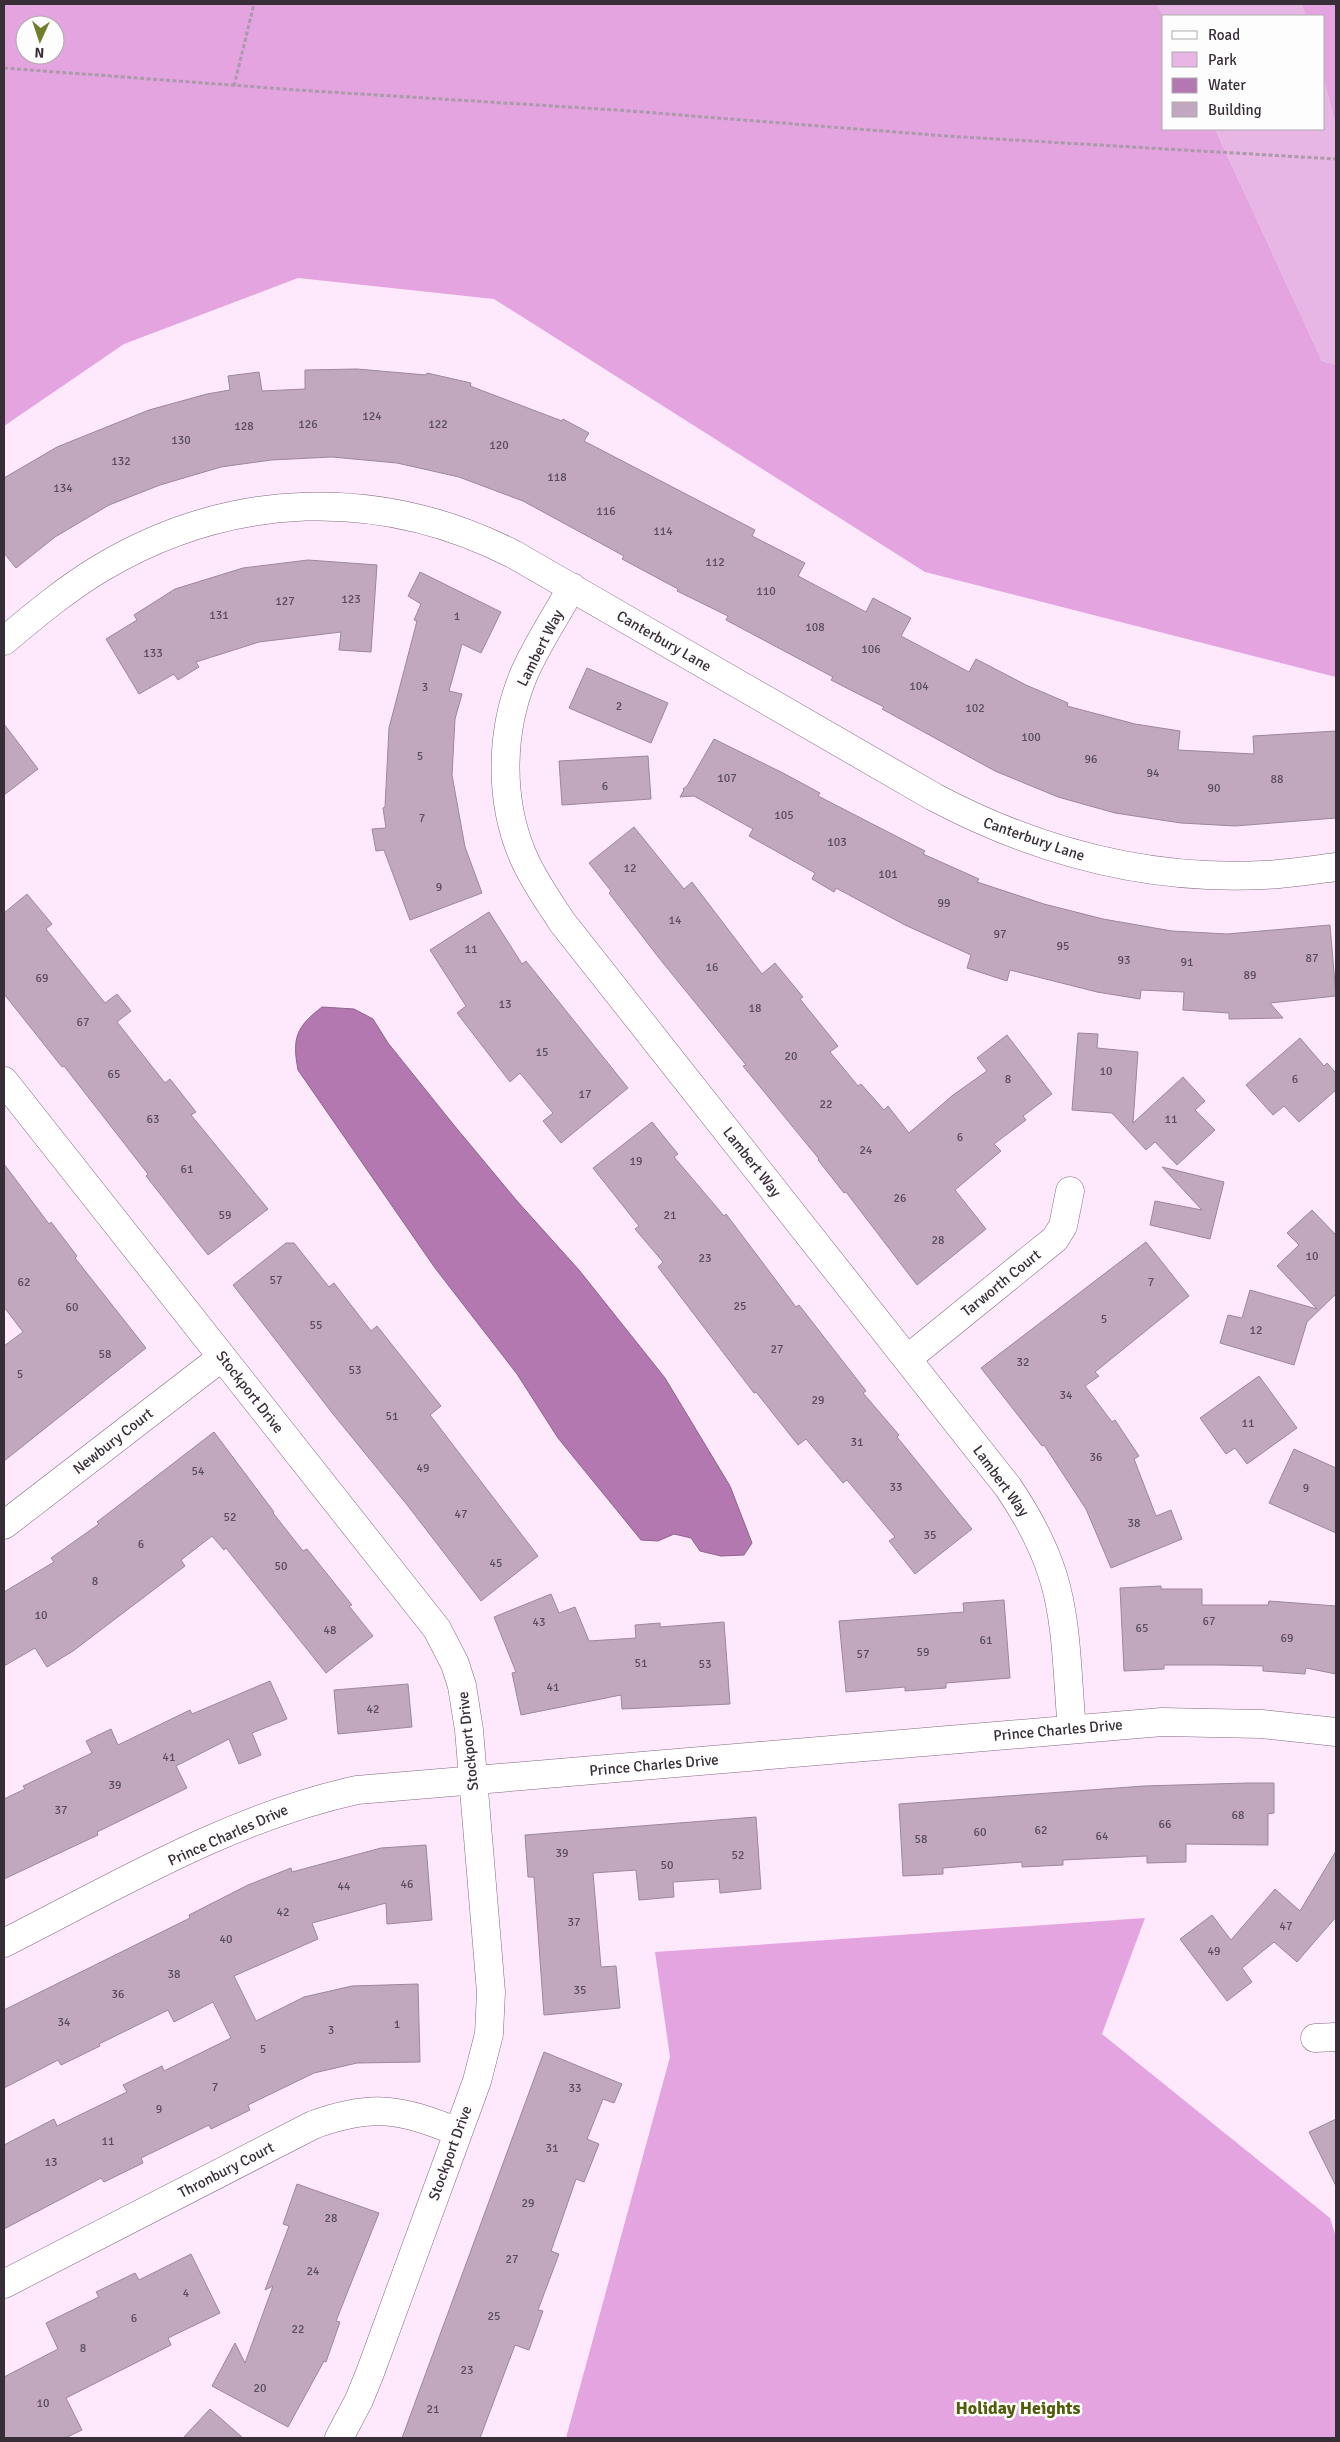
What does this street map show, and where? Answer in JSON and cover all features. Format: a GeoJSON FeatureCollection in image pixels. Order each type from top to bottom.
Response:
{"type":"FeatureCollection","features":[{"type":"Feature","properties":{"kind":"street","name":"Canterbury Lane"},"geometry":{"type":"LineString","coordinates":[[4,641],[71,587],[100,568],[154,540],[178,530],[233,515],[293,506],[353,507],[382,510],[460,529],[513,554],[934,797],[1008,833],[1114,864],[1158,872],[1264,875],[1336,867]]}},
{"type":"Feature","properties":{"kind":"street","name":"Lambert Way"},"geometry":{"type":"LineString","coordinates":[[572,588],[524,674],[511,718],[507,742],[507,795],[510,815],[523,856],[532,876],[562,922],[1008,1487],[1041,1544],[1053,1577],[1059,1604],[1072,1729]]}},
{"type":"Feature","properties":{"kind":"street","name":"Stockport Drive"},"geometry":{"type":"LineString","coordinates":[[4,1081],[437,1629],[455,1664],[462,1686],[469,1730],[490,1970],[491,2013],[484,2058],[370,2373],[359,2400],[339,2438]]}},
{"type":"Feature","properties":{"kind":"street","name":"Tarworth Court"},"geometry":{"type":"LineString","coordinates":[[907,1359],[1055,1238],[1063,1226],[1070,1191]]}},
{"type":"Feature","properties":{"kind":"street","name":"Newbury Court"},"geometry":{"type":"LineString","coordinates":[[4,1525],[222,1357]]}},
{"type":"Feature","properties":{"kind":"street","name":"Prince Charles Drive"},"geometry":{"type":"LineString","coordinates":[[4,1943],[209,1840],[274,1812],[357,1790],[1072,1729],[1205,1721],[1262,1724],[1336,1732]]}},
{"type":"Feature","properties":{"kind":"street","name":"Thronbury Court"},"geometry":{"type":"LineString","coordinates":[[4,2284],[313,2125],[338,2116],[361,2111],[384,2110],[419,2117],[458,2132]]}},
{"type":"Feature","properties":{"kind":"path"},"geometry":{"type":"LineString","coordinates":[[234,86],[254,4]]}},
{"type":"Feature","properties":{"kind":"path"},"geometry":{"type":"LineString","coordinates":[[4,68],[234,86],[617,110],[946,136],[1336,159]]}},
{"type":"Feature","properties":{"kind":"green space"},"geometry":{"type":"Polygon","coordinates":[[[1157,4],[1301,4],[1306,15],[1163,15],[1157,4]]]}},
{"type":"Feature","properties":{"kind":"green space"},"geometry":{"type":"Polygon","coordinates":[[[1325,84],[1336,126],[1336,365],[1322,361],[1215,130],[1325,130],[1325,84]]]}},
{"type":"Feature","properties":{"kind":"shaded area"},"geometry":{"type":"Polygon","coordinates":[[[4,4],[1157,4],[1163,15],[1162,130],[1215,130],[1322,361],[1336,365],[1336,677],[925,572],[494,299],[298,278],[124,344],[4,426],[4,4]]]}},
{"type":"Feature","properties":{"kind":"shaded area"},"geometry":{"type":"Polygon","coordinates":[[[1301,4],[1336,4],[1336,126],[1325,84],[1325,15],[1306,15],[1301,4]]]}},
{"type":"Feature","properties":{"kind":"shaded area"},"geometry":{"type":"Polygon","coordinates":[[[1145,1918],[1102,2034],[1330,2218],[1336,2237],[1336,2438],[566,2438],[670,2057],[655,1952],[1145,1918]]]}},
{"type":"Feature","properties":{"kind":"water"},"geometry":{"type":"Polygon","coordinates":[[[322,1007],[354,1009],[373,1019],[388,1043],[453,1124],[517,1201],[579,1270],[665,1378],[730,1486],[752,1543],[744,1555],[721,1556],[700,1551],[691,1538],[674,1534],[658,1541],[641,1540],[558,1438],[517,1374],[435,1268],[298,1070],[296,1041],[298,1034],[306,1021],[322,1007]]]}},
{"type":"Feature","properties":{"kind":"building"},"geometry":{"type":"Polygon","coordinates":[[[357,369],[426,375],[427,373],[471,383],[470,386],[562,421],[563,419],[589,433],[584,441],[755,530],[752,536],[805,563],[798,576],[866,612],[873,598],[911,618],[901,636],[969,672],[976,659],[1026,685],[1068,703],[1067,706],[1135,724],[1180,731],[1178,750],[1254,754],[1253,736],[1336,731],[1336,818],[1235,826],[1181,823],[1115,813],[1058,797],[995,771],[882,709],[884,707],[831,680],[833,677],[726,620],[728,616],[677,591],[678,589],[622,559],[624,556],[523,501],[459,477],[397,463],[332,457],[271,460],[221,467],[160,485],[109,505],[55,537],[16,568],[4,553],[4,478],[57,447],[149,410],[207,394],[230,390],[228,376],[259,372],[262,391],[305,389],[305,370],[357,369]]]}},
{"type":"Feature","properties":{"kind":"building"},"geometry":{"type":"Polygon","coordinates":[[[308,560],[377,565],[371,652],[339,650],[341,632],[259,642],[196,662],[199,667],[178,680],[174,674],[139,694],[106,639],[137,620],[134,615],[175,589],[243,568],[308,560]]]}},
{"type":"Feature","properties":{"kind":"building"},"geometry":{"type":"Polygon","coordinates":[[[420,572],[501,612],[481,653],[462,644],[449,691],[462,694],[455,719],[452,775],[465,847],[482,893],[410,920],[384,850],[376,851],[372,829],[386,828],[383,808],[385,807],[389,728],[417,621],[414,620],[421,604],[408,596],[420,572]]]}},
{"type":"Feature","properties":{"kind":"building"},"geometry":{"type":"Polygon","coordinates":[[[587,668],[668,703],[651,743],[569,708],[587,668]]]}},
{"type":"Feature","properties":{"kind":"building"},"geometry":{"type":"Polygon","coordinates":[[[4,724],[38,769],[4,795],[4,724]]]}},
{"type":"Feature","properties":{"kind":"building"},"geometry":{"type":"Polygon","coordinates":[[[714,739],[820,793],[818,796],[925,851],[923,854],[979,879],[977,882],[1044,904],[1103,919],[1172,931],[1227,934],[1330,925],[1336,996],[1270,1003],[1283,1018],[1229,1019],[1229,1013],[1183,1010],[1184,992],[1141,990],[1140,999],[1097,992],[1010,970],[1007,981],[967,968],[971,955],[905,925],[836,888],[834,892],[812,879],[815,873],[749,836],[753,829],[694,796],[680,797],[714,739]]]}},
{"type":"Feature","properties":{"kind":"building"},"geometry":{"type":"Polygon","coordinates":[[[648,756],[651,799],[562,805],[559,761],[648,756]]]}},
{"type":"Feature","properties":{"kind":"building"},"geometry":{"type":"Polygon","coordinates":[[[634,827],[684,889],[692,882],[762,974],[775,963],[803,997],[800,999],[838,1046],[830,1052],[858,1086],[861,1084],[884,1110],[888,1106],[909,1133],[953,1095],[987,1071],[977,1058],[1007,1035],[1052,1094],[1023,1116],[1026,1120],[994,1144],[1001,1151],[955,1190],[986,1229],[917,1285],[846,1192],[844,1193],[819,1159],[743,1066],[746,1065],[659,958],[609,893],[611,891],[589,863],[634,827]]]}},
{"type":"Feature","properties":{"kind":"building"},"geometry":{"type":"Polygon","coordinates":[[[27,894],[52,924],[46,929],[105,1003],[117,994],[131,1011],[117,1022],[165,1083],[170,1079],[196,1112],[191,1115],[268,1209],[208,1255],[64,1066],[62,1067],[4,994],[4,913],[27,894]]]}},
{"type":"Feature","properties":{"kind":"building"},"geometry":{"type":"Polygon","coordinates":[[[489,912],[522,964],[526,961],[628,1088],[561,1143],[543,1121],[553,1113],[520,1073],[510,1082],[457,1013],[466,1006],[430,950],[489,912]]]}},
{"type":"Feature","properties":{"kind":"building"},"geometry":{"type":"Polygon","coordinates":[[[1078,1033],[1098,1034],[1097,1048],[1138,1052],[1133,1123],[1183,1077],[1205,1101],[1195,1110],[1215,1130],[1177,1165],[1155,1142],[1146,1150],[1112,1113],[1072,1110],[1078,1033]]]}},
{"type":"Feature","properties":{"kind":"building"},"geometry":{"type":"Polygon","coordinates":[[[1300,1038],[1324,1066],[1327,1063],[1336,1073],[1336,1090],[1299,1122],[1284,1106],[1273,1115],[1246,1085],[1300,1038]]]}},
{"type":"Feature","properties":{"kind":"building"},"geometry":{"type":"Polygon","coordinates":[[[652,1122],[678,1154],[674,1157],[724,1216],[726,1214],[796,1307],[799,1305],[866,1391],[863,1393],[899,1435],[897,1437],[972,1529],[915,1574],[889,1541],[895,1537],[847,1480],[843,1483],[806,1439],[798,1445],[756,1392],[754,1393],[658,1267],[663,1262],[635,1229],[639,1226],[593,1168],[652,1122]]]}},
{"type":"Feature","properties":{"kind":"building"},"geometry":{"type":"Polygon","coordinates":[[[4,1164],[49,1224],[51,1222],[77,1256],[75,1258],[146,1348],[4,1461],[4,1346],[23,1332],[4,1307],[4,1164]]]}},
{"type":"Feature","properties":{"kind":"building"},"geometry":{"type":"Polygon","coordinates":[[[1162,1167],[1224,1182],[1210,1239],[1150,1225],[1155,1201],[1202,1210],[1162,1167]]]}},
{"type":"Feature","properties":{"kind":"building"},"geometry":{"type":"Polygon","coordinates":[[[1312,1210],[1336,1235],[1336,1294],[1307,1322],[1294,1365],[1220,1343],[1228,1315],[1242,1318],[1250,1290],[1317,1309],[1277,1266],[1299,1245],[1287,1233],[1312,1210]]]}},
{"type":"Feature","properties":{"kind":"building"},"geometry":{"type":"Polygon","coordinates":[[[1146,1242],[1189,1296],[1095,1372],[1099,1376],[1085,1386],[1112,1422],[1115,1420],[1139,1456],[1134,1459],[1156,1516],[1171,1510],[1182,1539],[1111,1568],[1086,1509],[1044,1445],[1042,1446],[981,1368],[1146,1242]]]}},
{"type":"Feature","properties":{"kind":"building"},"geometry":{"type":"Polygon","coordinates":[[[286,1243],[294,1243],[329,1287],[334,1283],[371,1331],[377,1326],[441,1406],[430,1415],[538,1556],[481,1601],[233,1285],[286,1243]]]}},
{"type":"Feature","properties":{"kind":"building"},"geometry":{"type":"Polygon","coordinates":[[[1259,1376],[1297,1428],[1247,1464],[1235,1448],[1226,1454],[1200,1418],[1259,1376]]]}},
{"type":"Feature","properties":{"kind":"building"},"geometry":{"type":"Polygon","coordinates":[[[214,1432],[273,1513],[303,1551],[307,1549],[352,1605],[349,1606],[373,1636],[326,1673],[226,1548],[224,1550],[212,1536],[181,1560],[185,1566],[73,1651],[47,1667],[35,1648],[4,1666],[4,1592],[54,1562],[51,1558],[99,1524],[97,1522],[214,1432]]]}},
{"type":"Feature","properties":{"kind":"building"},"geometry":{"type":"Polygon","coordinates":[[[1294,1449],[1336,1468],[1336,1533],[1269,1503],[1294,1449]]]}},
{"type":"Feature","properties":{"kind":"building"},"geometry":{"type":"Polygon","coordinates":[[[1161,1586],[1161,1589],[1202,1589],[1202,1605],[1268,1605],[1269,1601],[1336,1606],[1336,1674],[1306,1668],[1305,1674],[1263,1671],[1263,1666],[1219,1665],[1164,1665],[1164,1669],[1124,1671],[1120,1588],[1161,1586]]]}},
{"type":"Feature","properties":{"kind":"building"},"geometry":{"type":"Polygon","coordinates":[[[551,1594],[559,1613],[575,1607],[589,1641],[636,1638],[635,1625],[660,1623],[660,1627],[724,1622],[730,1704],[622,1709],[621,1695],[521,1715],[512,1673],[516,1672],[494,1617],[551,1594]]]}},
{"type":"Feature","properties":{"kind":"building"},"geometry":{"type":"Polygon","coordinates":[[[1004,1600],[1010,1678],[946,1683],[946,1688],[905,1691],[905,1687],[846,1692],[839,1621],[964,1612],[963,1603],[1004,1600]]]}},
{"type":"Feature","properties":{"kind":"building"},"geometry":{"type":"Polygon","coordinates":[[[270,1681],[287,1719],[252,1733],[261,1755],[239,1764],[229,1739],[176,1766],[187,1788],[97,1832],[98,1835],[4,1879],[4,1799],[25,1789],[23,1786],[92,1753],[86,1741],[111,1729],[118,1745],[190,1710],[192,1714],[270,1681]]]}},
{"type":"Feature","properties":{"kind":"building"},"geometry":{"type":"Polygon","coordinates":[[[408,1684],[412,1727],[338,1734],[334,1690],[408,1684]]]}},
{"type":"Feature","properties":{"kind":"building"},"geometry":{"type":"Polygon","coordinates":[[[1274,1783],[1274,1813],[1268,1814],[1268,1845],[1186,1844],[1186,1862],[1147,1863],[1147,1856],[1063,1860],[1063,1865],[1022,1867],[1022,1862],[943,1868],[943,1874],[903,1876],[899,1804],[1144,1786],[1274,1783]]]}},
{"type":"Feature","properties":{"kind":"building"},"geometry":{"type":"Polygon","coordinates":[[[756,1817],[761,1889],[720,1893],[719,1879],[673,1882],[674,1897],[639,1900],[636,1870],[593,1873],[601,1967],[616,1966],[620,2008],[544,2015],[534,1877],[528,1877],[525,1835],[756,1817]]]}},
{"type":"Feature","properties":{"kind":"building"},"geometry":{"type":"Polygon","coordinates":[[[426,1845],[432,1920],[387,1924],[386,1903],[312,1923],[318,1939],[234,1976],[256,2021],[304,1997],[352,1986],[418,1984],[420,2062],[357,2063],[314,2073],[248,2105],[250,2110],[211,2129],[209,2125],[141,2158],[143,2163],[104,2182],[101,2178],[4,2229],[4,2145],[54,2119],[57,2126],[127,2092],[123,2085],[162,2066],[164,2071],[231,2038],[213,2002],[174,2022],[168,2010],[61,2065],[58,2060],[4,2088],[4,2010],[190,1918],[189,1915],[248,1885],[291,1868],[292,1872],[381,1848],[426,1845]]]}},
{"type":"Feature","properties":{"kind":"building"},"geometry":{"type":"Polygon","coordinates":[[[1336,1851],[1336,1917],[1297,1962],[1274,1942],[1242,1968],[1252,1982],[1227,2001],[1180,1939],[1212,1915],[1231,1940],[1275,1889],[1300,1911],[1336,1851]]]}},
{"type":"Feature","properties":{"kind":"building"},"geometry":{"type":"Polygon","coordinates":[[[544,2052],[622,2084],[614,2103],[603,2099],[587,2139],[599,2144],[584,2182],[576,2179],[551,2251],[559,2254],[538,2310],[543,2311],[529,2350],[515,2345],[480,2438],[402,2438],[544,2052]]]}},
{"type":"Feature","properties":{"kind":"building"},"geometry":{"type":"Polygon","coordinates":[[[1336,2119],[1336,2186],[1309,2132],[1336,2119]]]}},
{"type":"Feature","properties":{"kind":"building"},"geometry":{"type":"Polygon","coordinates":[[[297,2184],[379,2213],[336,2321],[340,2322],[326,2362],[324,2361],[288,2427],[212,2386],[235,2343],[245,2363],[273,2286],[265,2290],[289,2226],[283,2224],[297,2184]]]}},
{"type":"Feature","properties":{"kind":"building"},"geometry":{"type":"Polygon","coordinates":[[[191,2254],[220,2313],[168,2338],[171,2345],[66,2398],[82,2430],[65,2438],[4,2438],[4,2377],[58,2349],[46,2323],[99,2297],[96,2292],[135,2273],[139,2280],[191,2254]]]}},
{"type":"Feature","properties":{"kind":"building"},"geometry":{"type":"Polygon","coordinates":[[[210,2409],[243,2438],[183,2438],[210,2409]]]}},
{"type":"Feature","properties":{"kind":"district","name":"Holiday Heights"},"geometry":{"type":"Point","coordinates":[1018,2408]}}]}
